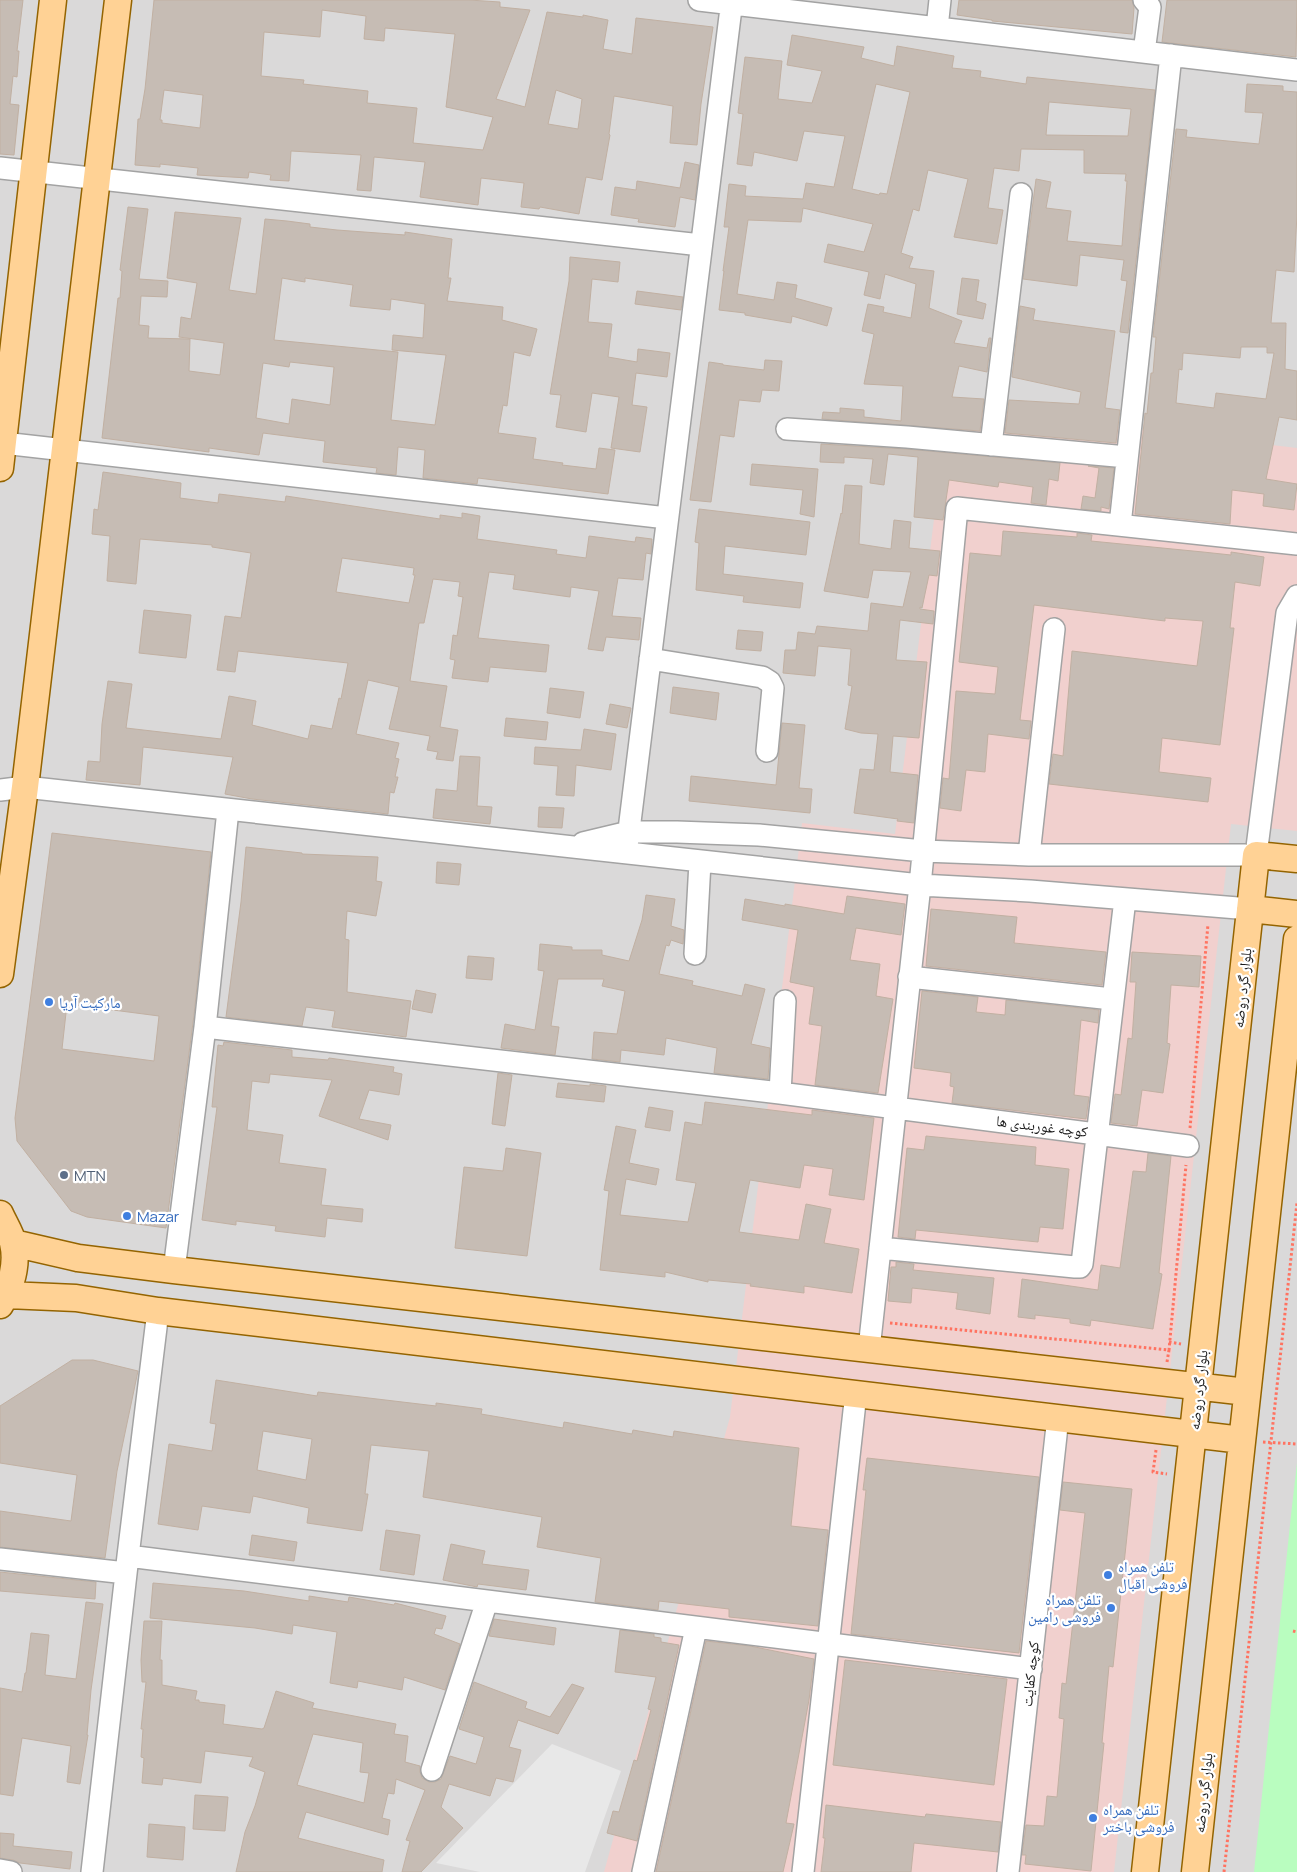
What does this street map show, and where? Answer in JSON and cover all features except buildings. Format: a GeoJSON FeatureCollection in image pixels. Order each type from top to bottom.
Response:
{"type":"FeatureCollection","features":[{"type":"Feature","properties":{"kind":"main road"},"geometry":{"type":"LineString","coordinates":[[1,455],[53,0]]}},
{"type":"Feature","properties":{"kind":"main road"},"geometry":{"type":"LineString","coordinates":[[0,974],[12,789],[65,449],[118,0]]}},
{"type":"Feature","properties":{"kind":"main road"},"geometry":{"type":"LineString","coordinates":[[1256,855],[1297,859]]}},
{"type":"Feature","properties":{"kind":"main road","name":"بلوار گرد روضه"},"geometry":{"type":"LineString","coordinates":[[1145,1872],[1256,855]]}},
{"type":"Feature","properties":{"kind":"main road"},"geometry":{"type":"LineString","coordinates":[[1250,909],[1297,914]]}},
{"type":"Feature","properties":{"kind":"main road","name":"بلوار گرد روضه"},"geometry":{"type":"LineString","coordinates":[[1195,1872],[1297,939]]}},
{"type":"Feature","properties":{"kind":"main road"},"geometry":{"type":"LineString","coordinates":[[0,1214],[13,1243],[14,1270],[3,1300],[76,1298],[158,1311],[1242,1440]]}},
{"type":"Feature","properties":{"kind":"main road"},"geometry":{"type":"LineString","coordinates":[[13,1243],[78,1258],[174,1270],[1247,1392]]}},
{"type":"Feature","properties":{"kind":"street"},"geometry":{"type":"LineString","coordinates":[[699,0],[732,2],[1297,70]]}},
{"type":"Feature","properties":{"kind":"street"},"geometry":{"type":"LineString","coordinates":[[936,28],[940,0]]}},
{"type":"Feature","properties":{"kind":"street"},"geometry":{"type":"LineString","coordinates":[[627,842],[732,2]]}},
{"type":"Feature","properties":{"kind":"street"},"geometry":{"type":"LineString","coordinates":[[1144,52],[1150,2]]}},
{"type":"Feature","properties":{"kind":"street"},"geometry":{"type":"LineString","coordinates":[[1120,525],[1171,55]]}},
{"type":"Feature","properties":{"kind":"street"},"geometry":{"type":"LineString","coordinates":[[0,168],[701,245]]}},
{"type":"Feature","properties":{"kind":"street"},"geometry":{"type":"LineString","coordinates":[[991,444],[1021,194]]}},
{"type":"Feature","properties":{"kind":"street"},"geometry":{"type":"LineString","coordinates":[[787,429],[991,444],[1127,457]]}},
{"type":"Feature","properties":{"kind":"street"},"geometry":{"type":"LineString","coordinates":[[1,455],[65,449],[667,518]]}},
{"type":"Feature","properties":{"kind":"street"},"geometry":{"type":"LineString","coordinates":[[869,1349],[920,885],[957,508],[1297,544]]}},
{"type":"Feature","properties":{"kind":"street"},"geometry":{"type":"LineString","coordinates":[[12,789],[228,810],[568,847],[627,842],[677,832],[759,835],[923,851],[1029,856],[1256,855],[1287,613],[1297,596]]}},
{"type":"Feature","properties":{"kind":"street"},"geometry":{"type":"LineString","coordinates":[[1029,856],[1054,629]]}},
{"type":"Feature","properties":{"kind":"street"},"geometry":{"type":"LineString","coordinates":[[650,659],[762,677],[770,682],[772,688],[767,752]]}},
{"type":"Feature","properties":{"kind":"street"},"geometry":{"type":"LineString","coordinates":[[174,1270],[205,1027],[228,810]]}},
{"type":"Feature","properties":{"kind":"street"},"geometry":{"type":"LineString","coordinates":[[627,842],[700,862],[920,885],[1250,909]]}},
{"type":"Feature","properties":{"kind":"street"},"geometry":{"type":"LineString","coordinates":[[695,954],[700,862]]}},
{"type":"Feature","properties":{"kind":"street"},"geometry":{"type":"LineString","coordinates":[[880,1248],[1080,1267],[1082,1264],[1125,899]]}},
{"type":"Feature","properties":{"kind":"street"},"geometry":{"type":"LineString","coordinates":[[909,976],[1112,999]]}},
{"type":"Feature","properties":{"kind":"street"},"geometry":{"type":"LineString","coordinates":[[780,1093],[785,1001]]}},
{"type":"Feature","properties":{"kind":"street","name":"کوچه غوربندی ها"},"geometry":{"type":"LineString","coordinates":[[205,1027],[780,1093],[1188,1146]]}},
{"type":"Feature","properties":{"kind":"street"},"geometry":{"type":"LineString","coordinates":[[92,1872],[158,1311]]}},
{"type":"Feature","properties":{"kind":"street"},"geometry":{"type":"LineString","coordinates":[[804,1872],[856,1393]]}},
{"type":"Feature","properties":{"kind":"street","name":"کوچه کفایت"},"geometry":{"type":"LineString","coordinates":[[1008,1872],[1058,1417]]}},
{"type":"Feature","properties":{"kind":"street"},"geometry":{"type":"LineString","coordinates":[[0,1559],[127,1564],[486,1601],[1031,1669]]}},
{"type":"Feature","properties":{"kind":"street"},"geometry":{"type":"LineString","coordinates":[[432,1770],[486,1601]]}},
{"type":"Feature","properties":{"kind":"street"},"geometry":{"type":"LineString","coordinates":[[644,1872],[696,1628]]}},
{"type":"Feature","properties":{"kind":"street"},"geometry":{"type":"LineString","coordinates":[[0,1870],[11,1872]]}},
{"type":"Feature","properties":{"kind":"path"},"geometry":{"type":"LineString","coordinates":[[1224,1872],[1297,1203]]}},
{"type":"Feature","properties":{"kind":"path"},"geometry":{"type":"LineString","coordinates":[[1271,1442],[1297,1444]]}},
{"type":"Feature","properties":{"kind":"shaded area"},"geometry":{"type":"Polygon","coordinates":[[[0,0],[1297,0],[1297,1872],[0,1872],[0,0]]]}},
{"type":"Feature","properties":{"kind":"shaded area"},"geometry":{"type":"Polygon","coordinates":[[[948,406],[1297,448],[1297,831],[1231,824],[1114,1872],[604,1872],[730,1417],[802,823],[895,834],[948,406]]]}},
{"type":"Feature","properties":{"kind":"shaded area"},"geometry":{"type":"Polygon","coordinates":[[[552,1744],[621,1771],[585,1872],[480,1872],[436,1863],[552,1744]]]}},
{"type":"Feature","properties":{"kind":"green space"},"geometry":{"type":"Polygon","coordinates":[[[1297,1463],[1297,1872],[1254,1872],[1291,1515],[1297,1463]]]}},
{"type":"Feature","properties":{"kind":"place","name":"مارکیت آریا"},"geometry":{"type":"Point","coordinates":[49,1002]}},
{"type":"Feature","properties":{"kind":"place","name":"MTN"},"geometry":{"type":"Point","coordinates":[64,1175]}},
{"type":"Feature","properties":{"kind":"place","name":"Mazar"},"geometry":{"type":"Point","coordinates":[127,1216]}},
{"type":"Feature","properties":{"kind":"place","name":"تلفن همراه فروشی اقبال"},"geometry":{"type":"Point","coordinates":[1108,1575]}},
{"type":"Feature","properties":{"kind":"place","name":"تلفن همراه فروشی رامین"},"geometry":{"type":"Point","coordinates":[1111,1608]}},
{"type":"Feature","properties":{"kind":"place","name":"تلفن همراه فروشی باختر"},"geometry":{"type":"Point","coordinates":[1093,1818]}}]}
